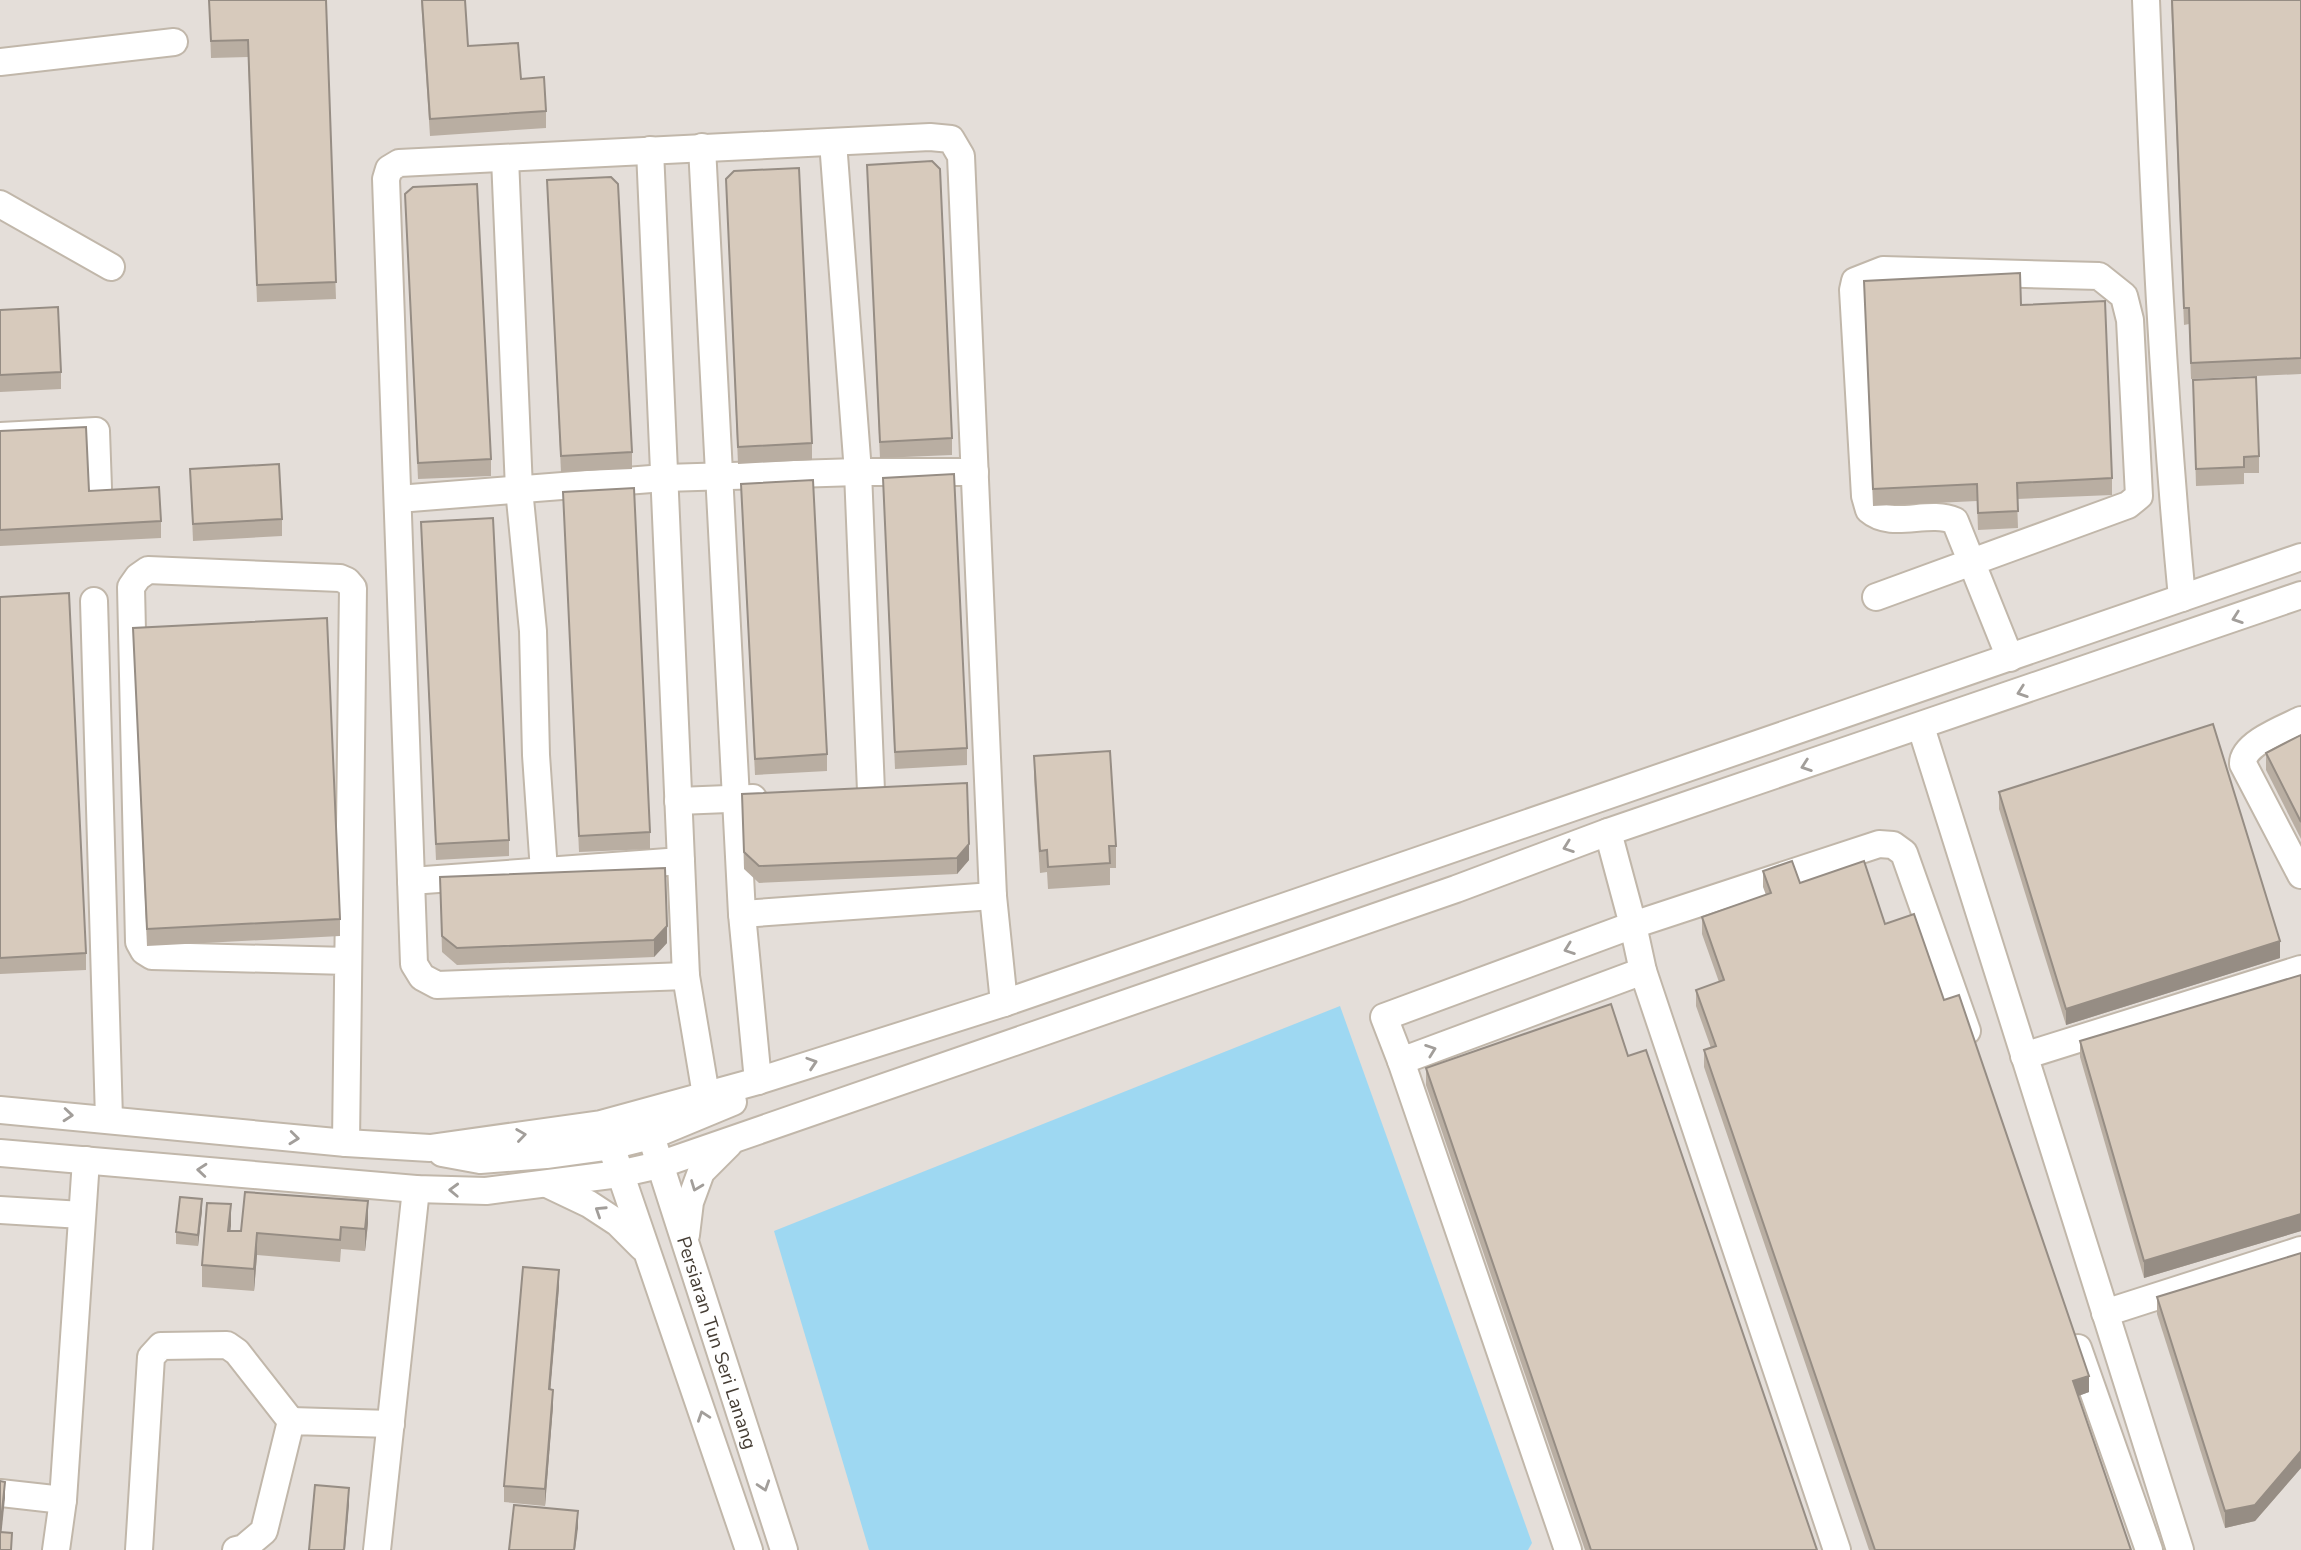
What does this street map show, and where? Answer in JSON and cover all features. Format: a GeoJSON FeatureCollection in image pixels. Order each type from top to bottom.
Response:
{"type":"FeatureCollection","features":[{"type":"Feature","properties":{"kind":"street"},"geometry":{"type":"LineString","coordinates":[[2146,0],[2153,185],[2169,466],[2182,598]]}},
{"type":"Feature","properties":{"kind":"street"},"geometry":{"type":"LineString","coordinates":[[0,62],[174,43]]}},
{"type":"Feature","properties":{"kind":"street"},"geometry":{"type":"LineString","coordinates":[[686,976],[437,985],[422,978],[414,964],[386,179],[389,169],[399,163],[930,137],[951,139],[961,156],[975,472],[975,785],[993,896],[1004,1003]]}},
{"type":"Feature","properties":{"kind":"street"},"geometry":{"type":"LineString","coordinates":[[833,142],[884,790],[844,793]]}},
{"type":"Feature","properties":{"kind":"street"},"geometry":{"type":"LineString","coordinates":[[702,147],[742,914],[767,1078]]}},
{"type":"Feature","properties":{"kind":"street"},"geometry":{"type":"LineString","coordinates":[[650,150],[686,976],[706,1095]]}},
{"type":"Feature","properties":{"kind":"street"},"geometry":{"type":"LineString","coordinates":[[505,158],[519,489],[533,631],[536,755],[544,871]]}},
{"type":"Feature","properties":{"kind":"street"},"geometry":{"type":"LineString","coordinates":[[0,204],[111,267]]}},
{"type":"Feature","properties":{"kind":"street"},"geometry":{"type":"LineString","coordinates":[[1877,597],[1972,563],[2128,505],[2139,496],[2130,320],[2124,296],[2099,276],[1883,270],[1855,281],[1853,290],[1862,454],[1865,496],[1869,510],[1888,519],[1944,516],[1955,520],[1972,563],[2010,657]]}},
{"type":"Feature","properties":{"kind":"street"},"geometry":{"type":"LineString","coordinates":[[0,436],[96,431],[98,488]]}},
{"type":"Feature","properties":{"kind":"street"},"geometry":{"type":"LineString","coordinates":[[398,499],[719,475],[975,472]]}},
{"type":"Feature","properties":{"kind":"street"},"geometry":{"type":"LineString","coordinates":[[0,1110],[346,1143],[430,1148],[601,1124],[767,1078],[1004,1003],[2301,557]]}},
{"type":"Feature","properties":{"kind":"street"},"geometry":{"type":"LineString","coordinates":[[346,1143],[354,588],[340,578],[148,570],[138,577],[131,587],[139,942],[144,951],[152,956],[348,961]]}},
{"type":"Feature","properties":{"kind":"street"},"geometry":{"type":"LineString","coordinates":[[0,1153],[416,1188],[486,1191],[619,1174],[659,1165],[1455,889],[1608,832],[2301,595]]}},
{"type":"Feature","properties":{"kind":"street"},"geometry":{"type":"LineString","coordinates":[[94,601],[109,1119]]}},
{"type":"Feature","properties":{"kind":"street"},"geometry":{"type":"LineString","coordinates":[[2301,720],[2250,747],[2243,757],[2243,764],[2301,875]]}},
{"type":"Feature","properties":{"kind":"street"},"geometry":{"type":"LineString","coordinates":[[1921,727],[2180,1550]]}},
{"type":"Feature","properties":{"kind":"street"},"geometry":{"type":"LineString","coordinates":[[678,801],[777,796]]}},
{"type":"Feature","properties":{"kind":"street"},"geometry":{"type":"LineString","coordinates":[[1608,832],[1643,971],[1837,1550]]}},
{"type":"Feature","properties":{"kind":"street"},"geometry":{"type":"LineString","coordinates":[[1568,1550],[1384,1017],[1633,925],[1879,844],[1893,845],[1904,853],[1973,1050]]}},
{"type":"Feature","properties":{"kind":"street"},"geometry":{"type":"LineString","coordinates":[[1443,853],[1455,889]]}},
{"type":"Feature","properties":{"kind":"street"},"geometry":{"type":"LineString","coordinates":[[411,881],[681,861]]}},
{"type":"Feature","properties":{"kind":"street"},"geometry":{"type":"LineString","coordinates":[[742,914],[993,896]]}},
{"type":"Feature","properties":{"kind":"street"},"geometry":{"type":"LineString","coordinates":[[2024,1056],[2301,969]]}},
{"type":"Feature","properties":{"kind":"street"},"geometry":{"type":"LineString","coordinates":[[1401,1061],[1643,971]]}},
{"type":"Feature","properties":{"kind":"street"},"geometry":{"type":"LineString","coordinates":[[430,1148],[448,1155],[480,1160],[611,1146],[651,1136],[727,1105],[767,1078]]}},
{"type":"Feature","properties":{"kind":"street","name":"Persiaran Tun Seri Lanang"},"geometry":{"type":"LineString","coordinates":[[651,1136],[784,1550]]}},
{"type":"Feature","properties":{"kind":"street"},"geometry":{"type":"LineString","coordinates":[[685,1244],[690,1202],[701,1172],[732,1140]]}},
{"type":"Feature","properties":{"kind":"street","name":"Persiaran Tun Seri Lanang"},"geometry":{"type":"LineString","coordinates":[[611,1146],[749,1550]]}},
{"type":"Feature","properties":{"kind":"street"},"geometry":{"type":"LineString","coordinates":[[55,1550],[63,1500],[86,1160]]}},
{"type":"Feature","properties":{"kind":"street"},"geometry":{"type":"LineString","coordinates":[[547,1184],[589,1204],[618,1223],[645,1251]]}},
{"type":"Feature","properties":{"kind":"street"},"geometry":{"type":"LineString","coordinates":[[377,1550],[416,1188]]}},
{"type":"Feature","properties":{"kind":"street"},"geometry":{"type":"LineString","coordinates":[[0,1210],[82,1216]]}},
{"type":"Feature","properties":{"kind":"street"},"geometry":{"type":"LineString","coordinates":[[2105,1313],[2301,1250]]}},
{"type":"Feature","properties":{"kind":"street"},"geometry":{"type":"LineString","coordinates":[[2070,1326],[2149,1550]]}},
{"type":"Feature","properties":{"kind":"street"},"geometry":{"type":"LineString","coordinates":[[139,1550],[151,1357],[161,1346],[227,1345],[237,1352],[291,1421]]}},
{"type":"Feature","properties":{"kind":"street"},"geometry":{"type":"LineString","coordinates":[[291,1421],[391,1424]]}},
{"type":"Feature","properties":{"kind":"street"},"geometry":{"type":"LineString","coordinates":[[236,1550],[244,1548],[264,1531],[291,1421]]}},
{"type":"Feature","properties":{"kind":"street"},"geometry":{"type":"LineString","coordinates":[[0,1493],[63,1500]]}},
{"type":"Feature","properties":{"kind":"shaded area"},"geometry":{"type":"Polygon","coordinates":[[[0,0],[2301,0],[2301,1550],[0,1550],[0,0]]]}},
{"type":"Feature","properties":{"kind":"water"},"geometry":{"type":"Polygon","coordinates":[[[1340,1006],[1532,1543],[1528,1550],[869,1550],[774,1231],[1340,1006]]]}},
{"type":"Feature","properties":{"kind":"building"},"geometry":{"type":"Polygon","coordinates":[[[209,0],[326,0],[336,282],[257,285],[248,40],[211,41],[209,0]]]}},
{"type":"Feature","properties":{"kind":"building"},"geometry":{"type":"Polygon","coordinates":[[[422,0],[465,0],[468,46],[518,43],[521,79],[544,77],[546,111],[430,119],[422,0]]]}},
{"type":"Feature","properties":{"kind":"building"},"geometry":{"type":"Polygon","coordinates":[[[2172,0],[2301,0],[2301,358],[2191,363],[2189,308],[2184,308],[2172,0]]]}},
{"type":"Feature","properties":{"kind":"building"},"geometry":{"type":"Polygon","coordinates":[[[932,161],[940,169],[952,438],[880,442],[867,165],[932,161]]]}},
{"type":"Feature","properties":{"kind":"building"},"geometry":{"type":"Polygon","coordinates":[[[799,168],[812,443],[738,447],[726,179],[734,171],[799,168]]]}},
{"type":"Feature","properties":{"kind":"building"},"geometry":{"type":"Polygon","coordinates":[[[611,177],[618,184],[632,452],[561,456],[547,180],[611,177]]]}},
{"type":"Feature","properties":{"kind":"building"},"geometry":{"type":"Polygon","coordinates":[[[477,184],[491,459],[418,463],[405,194],[413,187],[477,184]]]}},
{"type":"Feature","properties":{"kind":"building"},"geometry":{"type":"Polygon","coordinates":[[[2020,273],[2021,305],[2105,301],[2112,478],[2017,483],[2018,511],[1978,513],[1977,484],[1873,489],[1864,281],[2020,273]]]}},
{"type":"Feature","properties":{"kind":"building"},"geometry":{"type":"Polygon","coordinates":[[[58,307],[61,372],[0,375],[0,310],[58,307]]]}},
{"type":"Feature","properties":{"kind":"building"},"geometry":{"type":"Polygon","coordinates":[[[2256,377],[2259,456],[2244,457],[2244,467],[2196,469],[2193,380],[2256,377]]]}},
{"type":"Feature","properties":{"kind":"building"},"geometry":{"type":"Polygon","coordinates":[[[86,427],[89,491],[159,487],[161,521],[0,530],[0,431],[86,427]]]}},
{"type":"Feature","properties":{"kind":"building"},"geometry":{"type":"Polygon","coordinates":[[[279,464],[282,519],[193,524],[190,469],[279,464]]]}},
{"type":"Feature","properties":{"kind":"building"},"geometry":{"type":"Polygon","coordinates":[[[954,474],[967,748],[895,752],[883,478],[954,474]]]}},
{"type":"Feature","properties":{"kind":"building"},"geometry":{"type":"Polygon","coordinates":[[[813,480],[827,754],[755,759],[741,484],[813,480]]]}},
{"type":"Feature","properties":{"kind":"building"},"geometry":{"type":"Polygon","coordinates":[[[634,488],[650,832],[579,836],[563,492],[634,488]]]}},
{"type":"Feature","properties":{"kind":"building"},"geometry":{"type":"Polygon","coordinates":[[[493,518],[509,840],[436,844],[421,522],[493,518]]]}},
{"type":"Feature","properties":{"kind":"building"},"geometry":{"type":"Polygon","coordinates":[[[69,593],[86,953],[0,958],[0,597],[69,593]]]}},
{"type":"Feature","properties":{"kind":"building"},"geometry":{"type":"Polygon","coordinates":[[[327,618],[340,919],[147,929],[133,628],[327,618]]]}},
{"type":"Feature","properties":{"kind":"building"},"geometry":{"type":"Polygon","coordinates":[[[2213,724],[2280,941],[2066,1009],[1999,792],[2213,724]]]}},
{"type":"Feature","properties":{"kind":"building"},"geometry":{"type":"Polygon","coordinates":[[[2301,735],[2301,822],[2266,753],[2301,735]]]}},
{"type":"Feature","properties":{"kind":"building"},"geometry":{"type":"Polygon","coordinates":[[[1110,751],[1116,846],[1109,846],[1110,863],[1048,867],[1047,850],[1040,851],[1034,756],[1110,751]]]}},
{"type":"Feature","properties":{"kind":"building"},"geometry":{"type":"Polygon","coordinates":[[[967,783],[969,844],[957,858],[759,866],[744,852],[742,794],[967,783]]]}},
{"type":"Feature","properties":{"kind":"building"},"geometry":{"type":"Polygon","coordinates":[[[1792,861],[1800,883],[1864,861],[1885,924],[1914,914],[1944,1000],[1959,995],[2089,1376],[2073,1381],[2131,1550],[1875,1550],[1704,1050],[1716,1046],[1696,990],[1724,980],[1702,917],[1771,893],[1763,871],[1792,861]]]}},
{"type":"Feature","properties":{"kind":"building"},"geometry":{"type":"Polygon","coordinates":[[[665,868],[667,926],[654,940],[457,948],[442,936],[440,877],[665,868]]]}},
{"type":"Feature","properties":{"kind":"building"},"geometry":{"type":"Polygon","coordinates":[[[2301,975],[2301,1214],[2144,1261],[2080,1041],[2301,975]]]}},
{"type":"Feature","properties":{"kind":"building"},"geometry":{"type":"Polygon","coordinates":[[[1611,1004],[1628,1056],[1646,1050],[1817,1550],[1591,1550],[1426,1068],[1611,1004]]]}},
{"type":"Feature","properties":{"kind":"building"},"geometry":{"type":"Polygon","coordinates":[[[245,1192],[368,1201],[365,1229],[341,1227],[340,1240],[257,1233],[254,1269],[202,1265],[207,1203],[231,1204],[228,1231],[241,1231],[245,1192]]]}},
{"type":"Feature","properties":{"kind":"building"},"geometry":{"type":"Polygon","coordinates":[[[180,1197],[202,1199],[198,1235],[176,1232],[180,1197]]]}},
{"type":"Feature","properties":{"kind":"building"},"geometry":{"type":"Polygon","coordinates":[[[2301,1253],[2301,1451],[2255,1505],[2225,1511],[2157,1297],[2301,1253]]]}},
{"type":"Feature","properties":{"kind":"building"},"geometry":{"type":"Polygon","coordinates":[[[523,1267],[559,1270],[549,1389],[553,1390],[545,1489],[504,1486],[523,1267]]]}},
{"type":"Feature","properties":{"kind":"building"},"geometry":{"type":"Polygon","coordinates":[[[0,1481],[5,1482],[0,1531],[0,1481]]]}},
{"type":"Feature","properties":{"kind":"building"},"geometry":{"type":"Polygon","coordinates":[[[315,1485],[349,1488],[344,1550],[309,1550],[315,1485]]]}},
{"type":"Feature","properties":{"kind":"building"},"geometry":{"type":"Polygon","coordinates":[[[514,1505],[578,1511],[574,1550],[509,1550],[514,1505]]]}},
{"type":"Feature","properties":{"kind":"building"},"geometry":{"type":"Polygon","coordinates":[[[0,1532],[12,1533],[11,1550],[0,1550],[0,1532]]]}}]}
